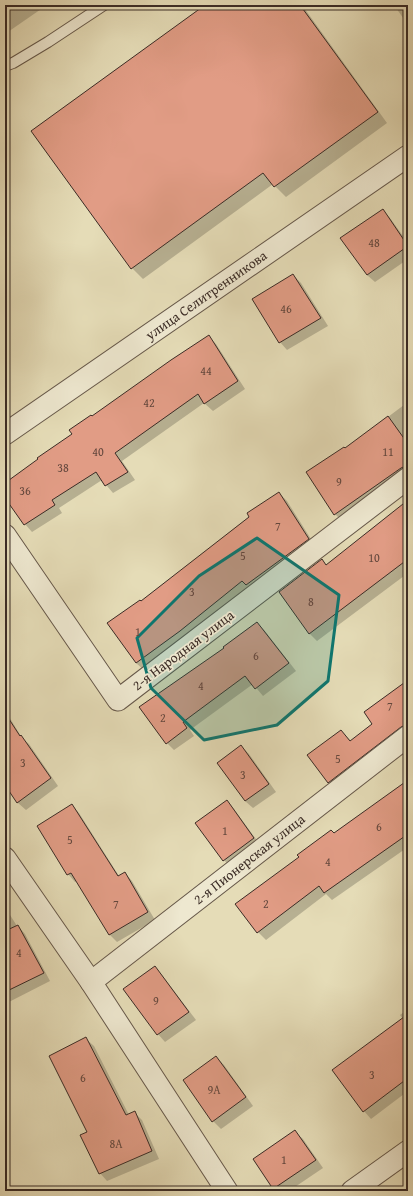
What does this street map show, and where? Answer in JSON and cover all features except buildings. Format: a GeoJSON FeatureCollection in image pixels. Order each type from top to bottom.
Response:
{"type":"FeatureCollection","features":[{"type":"Feature","properties":{"kind":"street","name":"улица Селитренникова"},"geometry":{"type":"LineString","coordinates":[[5,434],[408,156]]}},
{"type":"Feature","properties":{"kind":"street","name":"2-я Народная улица"},"geometry":{"type":"LineString","coordinates":[[5,535],[118,700],[408,478]]}},
{"type":"Feature","properties":{"kind":"street","name":"2-я Пионерская улица"},"geometry":{"type":"LineString","coordinates":[[91,982],[408,736]]}},
{"type":"Feature","properties":{"kind":"street"},"geometry":{"type":"LineString","coordinates":[[5,858],[91,982],[227,1191]]}},
{"type":"Feature","properties":{"kind":"street"},"geometry":{"type":"LineString","coordinates":[[352,1191],[408,1151]]}},
{"type":"Feature","properties":{"kind":"lane"},"geometry":{"type":"LineString","coordinates":[[5,66],[13,63],[48,42],[104,5]]}},
{"type":"Feature","properties":{"kind":"highlighted area"},"geometry":{"type":"Polygon","coordinates":[[[257,538],[339,595],[328,681],[277,725],[204,740],[151,688],[137,638],[199,576],[257,538]]]}}]}
